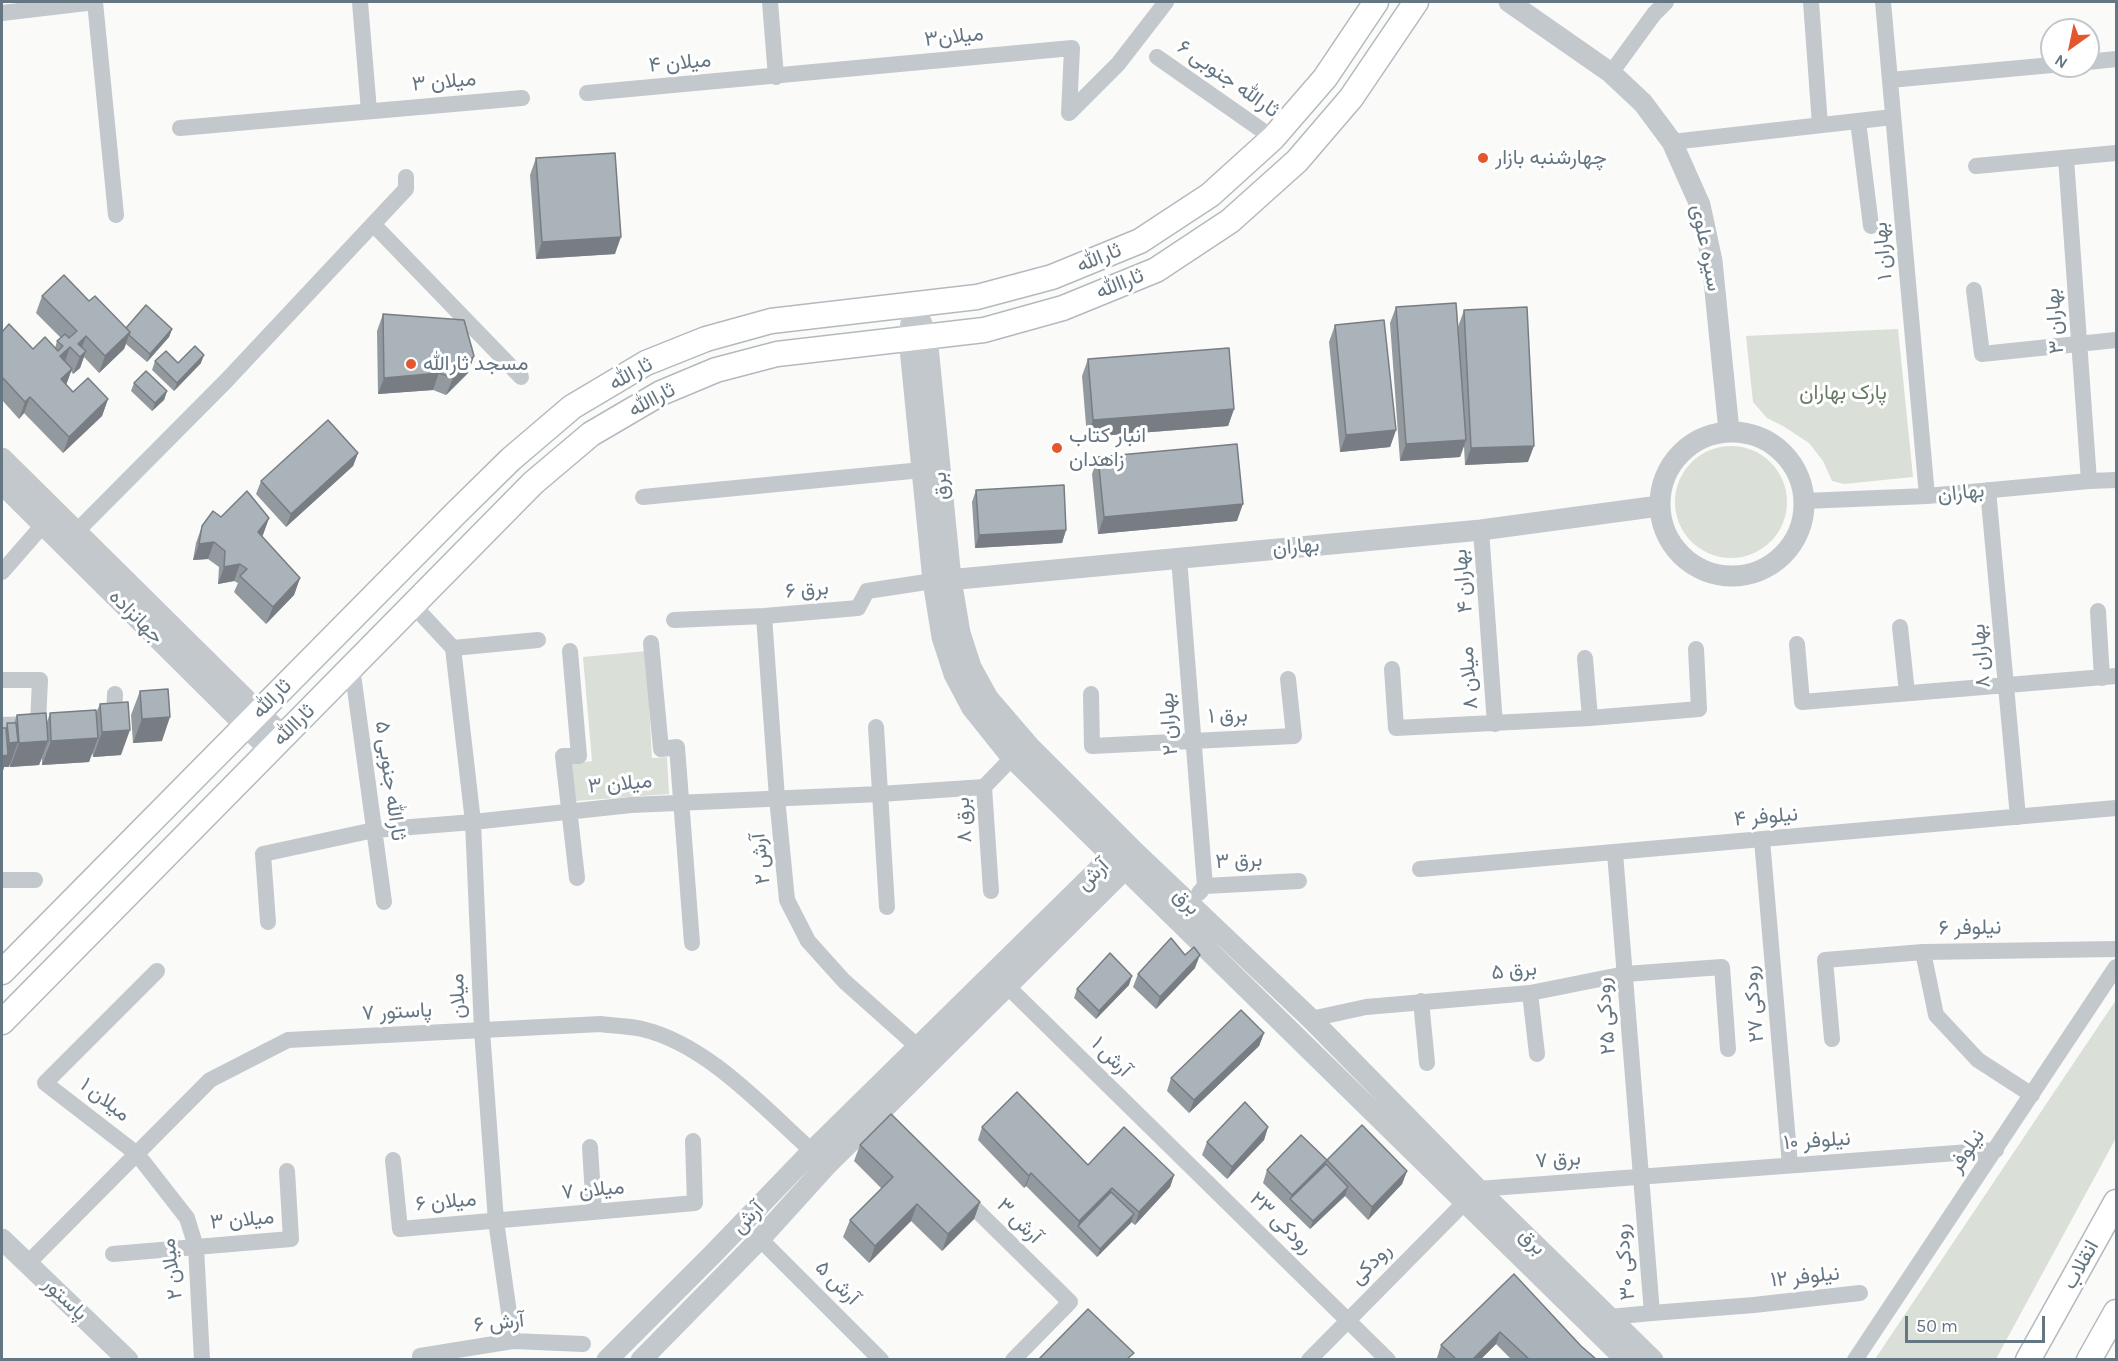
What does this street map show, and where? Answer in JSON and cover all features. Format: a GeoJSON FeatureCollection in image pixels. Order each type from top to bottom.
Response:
{"type":"FeatureCollection","features":[{"type":"Feature","properties":{"kind":"main road","name":"ثارالله"},"geometry":{"type":"LineString","coordinates":[[2,972],[511,459],[572,407],[646,363],[706,339],[771,321],[977,297],[1041,280],[1140,241],[1210,195],[1273,138],[1324,78],[1376,2]]}},
{"type":"Feature","properties":{"kind":"main road","name":"ثاراالله"},"geometry":{"type":"LineString","coordinates":[[2,1022],[533,483],[591,434],[661,393],[716,370],[777,354],[984,330],[1063,308],[1156,270],[1230,221],[1297,161],[1351,98],[1416,2]]}},
{"type":"Feature","properties":{"kind":"main road","name":"انقلاب"},"geometry":{"type":"LineString","coordinates":[[2028,1359],[2116,1202]]}},
{"type":"Feature","properties":{"kind":"main road"},"geometry":{"type":"LineString","coordinates":[[2089,1359],[2116,1311]]}},
{"type":"Feature","properties":{"kind":"street"},"geometry":{"type":"LineString","coordinates":[[2,13],[95,2],[116,215]]}},
{"type":"Feature","properties":{"kind":"street"},"geometry":{"type":"LineString","coordinates":[[180,128],[369,111],[360,2]]}},
{"type":"Feature","properties":{"kind":"street"},"geometry":{"type":"LineString","coordinates":[[770,2],[776,77]]}},
{"type":"Feature","properties":{"kind":"street","name":"میلان۳"},"geometry":{"type":"LineString","coordinates":[[776,77],[1072,48],[1068,113],[1118,64],[1166,2]]}},
{"type":"Feature","properties":{"kind":"street","name":"سیره علوی"},"geometry":{"type":"LineString","coordinates":[[1509,2],[1611,73],[1643,103],[1672,142],[1700,205],[1712,261],[1729,431]]}},
{"type":"Feature","properties":{"kind":"street"},"geometry":{"type":"LineString","coordinates":[[1611,73],[1654,14],[1666,2]]}},
{"type":"Feature","properties":{"kind":"street"},"geometry":{"type":"LineString","coordinates":[[1811,2],[1820,125]]}},
{"type":"Feature","properties":{"kind":"street","name":"بهاران ۱"},"geometry":{"type":"LineString","coordinates":[[1883,2],[1927,496]]}},
{"type":"Feature","properties":{"kind":"street","name":"ثارالله جنوبی ۶"},"geometry":{"type":"LineString","coordinates":[[1157,57],[1273,138]]}},
{"type":"Feature","properties":{"kind":"street"},"geometry":{"type":"LineString","coordinates":[[2100,61],[2116,60]]}},
{"type":"Feature","properties":{"kind":"street"},"geometry":{"type":"LineString","coordinates":[[1890,80],[2040,66]]}},
{"type":"Feature","properties":{"kind":"street","name":"میلان ۴"},"geometry":{"type":"LineString","coordinates":[[587,93],[776,77]]}},
{"type":"Feature","properties":{"kind":"street","name":"میلان ۳"},"geometry":{"type":"LineString","coordinates":[[369,111],[522,98]]}},
{"type":"Feature","properties":{"kind":"street"},"geometry":{"type":"LineString","coordinates":[[1672,142],[1893,117]]}},
{"type":"Feature","properties":{"kind":"street"},"geometry":{"type":"LineString","coordinates":[[1858,121],[1871,226]]}},
{"type":"Feature","properties":{"kind":"street"},"geometry":{"type":"LineString","coordinates":[[1976,166],[2116,153]]}},
{"type":"Feature","properties":{"kind":"street","name":"بهاران ۳"},"geometry":{"type":"LineString","coordinates":[[2066,158],[2089,481]]}},
{"type":"Feature","properties":{"kind":"street"},"geometry":{"type":"LineString","coordinates":[[69,538],[226,381],[406,189],[406,177]]}},
{"type":"Feature","properties":{"kind":"street"},"geometry":{"type":"LineString","coordinates":[[373,224],[521,377]]}},
{"type":"Feature","properties":{"kind":"street"},"geometry":{"type":"LineString","coordinates":[[1974,290],[1982,354],[2116,340]]}},
{"type":"Feature","properties":{"kind":"street"},"geometry":{"type":"LineString","coordinates":[[914,304],[918,337]]}},
{"type":"Feature","properties":{"kind":"street","name":"برق"},"geometry":{"type":"LineString","coordinates":[[918,337],[922,470],[942,580],[971,667],[988,698],[1123,858],[1189,905],[1311,1020],[1471,1195],[1626,1359]]}},
{"type":"Feature","properties":{"kind":"street","name":"برق"},"geometry":{"type":"LineString","coordinates":[[918,337],[942,580],[942,637],[954,674],[972,708],[1012,758],[1123,858],[1471,1195],[1653,1359]]}},
{"type":"Feature","properties":{"kind":"street"},"geometry":{"type":"LineString","coordinates":[[1729,431],[1751,434],[1762,439],[1772,444],[1789,459],[1800,479],[1804,501],[1802,524],[1792,544],[1777,561],[1757,572],[1735,576],[1712,574],[1691,564],[1675,549],[1663,529],[1659,507],[1662,484],[1671,463],[1687,447],[1706,436],[1729,431]]}},
{"type":"Feature","properties":{"kind":"street","name":"جهانزاده"},"geometry":{"type":"LineString","coordinates":[[2,458],[69,538],[277,743]]}},
{"type":"Feature","properties":{"kind":"street"},"geometry":{"type":"LineString","coordinates":[[644,497],[922,470]]}},
{"type":"Feature","properties":{"kind":"street","name":"بهاران"},"geometry":{"type":"LineString","coordinates":[[1804,501],[1927,496],[2116,480]]}},
{"type":"Feature","properties":{"kind":"street","name":"جهانزاده"},"geometry":{"type":"LineString","coordinates":[[2,484],[44,525],[69,538]]}},
{"type":"Feature","properties":{"kind":"street","name":"بهاران ۸"},"geometry":{"type":"LineString","coordinates":[[1988,490],[2018,817]]}},
{"type":"Feature","properties":{"kind":"street","name":"بهاران"},"geometry":{"type":"LineString","coordinates":[[942,580],[1481,530],[1659,507]]}},
{"type":"Feature","properties":{"kind":"street"},"geometry":{"type":"LineString","coordinates":[[2,572],[44,525]]}},
{"type":"Feature","properties":{"kind":"street","name":"بهاران ۴"},"geometry":{"type":"LineString","coordinates":[[1481,530],[1489,629]]}},
{"type":"Feature","properties":{"kind":"street","name":"بهاران ۲"},"geometry":{"type":"LineString","coordinates":[[1179,558],[1205,886]]}},
{"type":"Feature","properties":{"kind":"street","name":"برق ۶"},"geometry":{"type":"LineString","coordinates":[[674,620],[764,616],[858,608],[867,591],[942,580]]}},
{"type":"Feature","properties":{"kind":"street"},"geometry":{"type":"LineString","coordinates":[[413,605],[453,648],[538,640]]}},
{"type":"Feature","properties":{"kind":"street"},"geometry":{"type":"LineString","coordinates":[[1797,644],[1802,702],[2109,677],[2098,611]]}},
{"type":"Feature","properties":{"kind":"street","name":"آرش ۲"},"geometry":{"type":"LineString","coordinates":[[764,616],[787,900],[808,941],[844,981],[925,1054]]}},
{"type":"Feature","properties":{"kind":"street"},"geometry":{"type":"LineString","coordinates":[[1900,627],[1907,693]]}},
{"type":"Feature","properties":{"kind":"street","name":"میلان ۸"},"geometry":{"type":"LineString","coordinates":[[1489,629],[1495,724]]}},
{"type":"Feature","properties":{"kind":"street"},"geometry":{"type":"LineString","coordinates":[[651,643],[661,748],[677,747],[692,943]]}},
{"type":"Feature","properties":{"kind":"street","name":"میلان"},"geometry":{"type":"LineString","coordinates":[[453,648],[473,822],[482,1030],[496,1221],[513,1341]]}},
{"type":"Feature","properties":{"kind":"street"},"geometry":{"type":"LineString","coordinates":[[1392,669],[1396,728],[1590,718],[1699,709],[1696,649]]}},
{"type":"Feature","properties":{"kind":"street"},"geometry":{"type":"LineString","coordinates":[[570,651],[579,756],[563,756],[577,878]]}},
{"type":"Feature","properties":{"kind":"street"},"geometry":{"type":"LineString","coordinates":[[1585,658],[1590,718]]}},
{"type":"Feature","properties":{"kind":"street","name":"ثارالله جنوبی ۵"},"geometry":{"type":"LineString","coordinates":[[352,667],[384,902]]}},
{"type":"Feature","properties":{"kind":"street","name":"برق ۱"},"geometry":{"type":"LineString","coordinates":[[1091,694],[1092,746],[1294,736],[1288,679]]}},
{"type":"Feature","properties":{"kind":"street"},"geometry":{"type":"LineString","coordinates":[[2,680],[40,680],[38,723]]}},
{"type":"Feature","properties":{"kind":"street"},"geometry":{"type":"LineString","coordinates":[[92,719],[114,717],[115,694]]}},
{"type":"Feature","properties":{"kind":"street"},"geometry":{"type":"LineString","coordinates":[[2,725],[59,721]]}},
{"type":"Feature","properties":{"kind":"street"},"geometry":{"type":"LineString","coordinates":[[876,727],[887,907]]}},
{"type":"Feature","properties":{"kind":"street","name":"برق ۸"},"geometry":{"type":"LineString","coordinates":[[991,891],[984,787],[1012,758]]}},
{"type":"Feature","properties":{"kind":"street","name":"میلان ۳"},"geometry":{"type":"LineString","coordinates":[[268,922],[263,854],[374,830],[682,802],[880,794],[984,787]]}},
{"type":"Feature","properties":{"kind":"street","name":"نیلوفر ۴"},"geometry":{"type":"LineString","coordinates":[[1420,869],[2116,808]]}},
{"type":"Feature","properties":{"kind":"street","name":"رودکی ۲۷"},"geometry":{"type":"LineString","coordinates":[[1762,840],[1790,1165]]}},
{"type":"Feature","properties":{"kind":"street","name":"رودکی ۲۵"},"geometry":{"type":"LineString","coordinates":[[1615,853],[1641,1176]]}},
{"type":"Feature","properties":{"kind":"street","name":"آرش"},"geometry":{"type":"LineString","coordinates":[[641,1359],[760,1239],[820,1158],[884,1119],[925,1054],[1007,986],[1123,858]]}},
{"type":"Feature","properties":{"kind":"street","name":"آرش"},"geometry":{"type":"LineString","coordinates":[[606,1359],[713,1254],[820,1158],[1123,858]]}},
{"type":"Feature","properties":{"kind":"street"},"geometry":{"type":"LineString","coordinates":[[2,880],[35,880]]}},
{"type":"Feature","properties":{"kind":"street","name":"برق ۳"},"geometry":{"type":"LineString","coordinates":[[1189,905],[1205,886],[1299,881]]}},
{"type":"Feature","properties":{"kind":"street","name":"نیلوفر ۶"},"geometry":{"type":"LineString","coordinates":[[1832,1039],[1825,960],[1923,951],[2116,949]]}},
{"type":"Feature","properties":{"kind":"street"},"geometry":{"type":"LineString","coordinates":[[1923,951],[1936,1015],[1978,1060],[2032,1095]]}},
{"type":"Feature","properties":{"kind":"street","name":"برق ۵"},"geometry":{"type":"LineString","coordinates":[[1311,1020],[1366,1007],[1530,993],[1625,974],[1722,967],[1728,1049]]}},
{"type":"Feature","properties":{"kind":"street","name":"نیلوفر"},"geometry":{"type":"LineString","coordinates":[[1855,1359],[2116,967]]}},
{"type":"Feature","properties":{"kind":"street","name":"میلان ۱"},"geometry":{"type":"LineString","coordinates":[[137,1154],[45,1083],[157,971]]}},
{"type":"Feature","properties":{"kind":"street","name":"آرش ۱"},"geometry":{"type":"LineString","coordinates":[[1007,986],[1183,1159]]}},
{"type":"Feature","properties":{"kind":"street"},"geometry":{"type":"LineString","coordinates":[[1530,993],[1537,1054]]}},
{"type":"Feature","properties":{"kind":"street"},"geometry":{"type":"LineString","coordinates":[[1421,1001],[1427,1063]]}},
{"type":"Feature","properties":{"kind":"street","name":"پاستور ۷"},"geometry":{"type":"LineString","coordinates":[[28,1263],[210,1080],[288,1040],[601,1024],[642,1029],[699,1054],[733,1079],[820,1158]]}},
{"type":"Feature","properties":{"kind":"street","name":"میلان ۷"},"geometry":{"type":"LineString","coordinates":[[496,1221],[695,1203],[693,1141]]}},
{"type":"Feature","properties":{"kind":"street"},"geometry":{"type":"LineString","coordinates":[[590,1147],[594,1212]]}},
{"type":"Feature","properties":{"kind":"street","name":"نیلوفر ۱۰"},"geometry":{"type":"LineString","coordinates":[[1641,1176],[1996,1150]]}},
{"type":"Feature","properties":{"kind":"street","name":"میلان ۲"},"geometry":{"type":"LineString","coordinates":[[137,1154],[187,1218],[196,1247],[202,1359]]}},
{"type":"Feature","properties":{"kind":"street","name":"رودکی ۲۳"},"geometry":{"type":"LineString","coordinates":[[1183,1159],[1389,1359]]}},
{"type":"Feature","properties":{"kind":"street","name":"میلان ۶"},"geometry":{"type":"LineString","coordinates":[[393,1160],[400,1229],[496,1221]]}},
{"type":"Feature","properties":{"kind":"street","name":"میلان ۳"},"geometry":{"type":"LineString","coordinates":[[196,1247],[291,1239],[287,1171]]}},
{"type":"Feature","properties":{"kind":"street","name":"برق ۷"},"geometry":{"type":"LineString","coordinates":[[1471,1195],[1641,1176]]}},
{"type":"Feature","properties":{"kind":"street","name":"رودکی ۳۰"},"geometry":{"type":"LineString","coordinates":[[1641,1176],[1652,1313],[1754,1305]]}},
{"type":"Feature","properties":{"kind":"street","name":"آرش ۳"},"geometry":{"type":"LineString","coordinates":[[946,1180],[1070,1302],[1013,1359]]}},
{"type":"Feature","properties":{"kind":"street","name":"رودکی"},"geometry":{"type":"LineString","coordinates":[[1309,1359],[1471,1195]]}},
{"type":"Feature","properties":{"kind":"street","name":"پاستور"},"geometry":{"type":"LineString","coordinates":[[2,1239],[128,1359]]}},
{"type":"Feature","properties":{"kind":"street","name":"آرش ۵"},"geometry":{"type":"LineString","coordinates":[[760,1239],[881,1359]]}},
{"type":"Feature","properties":{"kind":"street"},"geometry":{"type":"LineString","coordinates":[[113,1254],[196,1247]]}},
{"type":"Feature","properties":{"kind":"street","name":"نیلوفر ۱۲"},"geometry":{"type":"LineString","coordinates":[[1754,1305],[1860,1293]]}},
{"type":"Feature","properties":{"kind":"street"},"geometry":{"type":"LineString","coordinates":[[1609,1317],[1652,1313]]}},
{"type":"Feature","properties":{"kind":"street","name":"آرش ۶"},"geometry":{"type":"LineString","coordinates":[[420,1356],[513,1341],[583,1344]]}},
{"type":"Feature","properties":{"kind":"green space","name":"پارک بهاران"},"geometry":{"type":"Polygon","coordinates":[[[1898,329],[1913,477],[1844,484],[1832,481],[1823,461],[1809,443],[1767,418],[1753,402],[1746,336],[1898,329]]]}},
{"type":"Feature","properties":{"kind":"green space"},"geometry":{"type":"Polygon","coordinates":[[[1731,446],[1753,450],[1771,462],[1783,480],[1787,502],[1783,524],[1771,542],[1753,554],[1731,558],[1709,554],[1691,542],[1679,524],[1675,502],[1679,480],[1691,462],[1709,450],[1731,446]]]}},
{"type":"Feature","properties":{"kind":"green space"},"geometry":{"type":"Polygon","coordinates":[[[646,651],[652,758],[667,757],[669,794],[575,801],[571,764],[592,761],[583,657],[646,651]]]}},
{"type":"Feature","properties":{"kind":"green space"},"geometry":{"type":"Polygon","coordinates":[[[2116,1000],[2116,1138],[1996,1359],[1875,1359],[2116,1000]]]}},
{"type":"Feature","properties":{"kind":"building"},"geometry":{"type":"Polygon","coordinates":[[[615,153],[621,237],[542,242],[536,158],[615,153]]]}},
{"type":"Feature","properties":{"kind":"building"},"geometry":{"type":"Polygon","coordinates":[[[64,275],[89,301],[95,296],[130,332],[105,356],[86,336],[78,344],[86,351],[80,357],[70,347],[60,356],[72,369],[61,379],[73,392],[88,378],[108,399],[69,437],[30,397],[25,402],[2,377],[2,332],[9,324],[33,349],[45,337],[58,351],[63,346],[57,341],[65,334],[69,338],[77,331],[42,296],[64,275]]]}},
{"type":"Feature","properties":{"kind":"building"},"geometry":{"type":"Polygon","coordinates":[[[1456,303],[1466,440],[1406,444],[1396,307],[1456,303]]]}},
{"type":"Feature","properties":{"kind":"building"},"geometry":{"type":"Polygon","coordinates":[[[146,305],[172,329],[150,354],[129,335],[130,332],[126,328],[146,305]]]}},
{"type":"Feature","properties":{"kind":"building"},"geometry":{"type":"Polygon","coordinates":[[[1527,307],[1534,446],[1471,448],[1464,310],[1527,307]]]}},
{"type":"Feature","properties":{"kind":"building"},"geometry":{"type":"Polygon","coordinates":[[[383,314],[464,320],[474,356],[453,378],[439,373],[384,378],[383,314]]]}},
{"type":"Feature","properties":{"kind":"building"},"geometry":{"type":"Polygon","coordinates":[[[1384,320],[1396,430],[1346,435],[1335,325],[1384,320]]]}},
{"type":"Feature","properties":{"kind":"building"},"geometry":{"type":"Polygon","coordinates":[[[195,346],[204,355],[177,383],[155,361],[166,351],[178,363],[195,346]]]}},
{"type":"Feature","properties":{"kind":"building"},"geometry":{"type":"Polygon","coordinates":[[[1229,348],[1234,409],[1093,420],[1088,359],[1229,348]]]}},
{"type":"Feature","properties":{"kind":"building"},"geometry":{"type":"Polygon","coordinates":[[[146,371],[167,391],[155,403],[134,383],[146,371]]]}},
{"type":"Feature","properties":{"kind":"building"},"geometry":{"type":"Polygon","coordinates":[[[328,420],[358,453],[291,514],[261,481],[328,420]]]}},
{"type":"Feature","properties":{"kind":"building"},"geometry":{"type":"Polygon","coordinates":[[[1237,444],[1243,504],[1104,517],[1098,457],[1237,444]]]}},
{"type":"Feature","properties":{"kind":"building"},"geometry":{"type":"Polygon","coordinates":[[[1064,485],[1066,530],[979,535],[976,490],[1064,485]]]}},
{"type":"Feature","properties":{"kind":"building"},"geometry":{"type":"Polygon","coordinates":[[[247,491],[269,518],[258,532],[300,578],[273,607],[240,576],[247,569],[240,564],[224,567],[225,551],[214,542],[199,544],[202,526],[213,511],[221,517],[247,491]]]}},
{"type":"Feature","properties":{"kind":"building"},"geometry":{"type":"Polygon","coordinates":[[[168,689],[170,717],[142,719],[140,691],[168,689]]]}},
{"type":"Feature","properties":{"kind":"building"},"geometry":{"type":"Polygon","coordinates":[[[128,702],[130,730],[102,732],[100,704],[128,702]]]}},
{"type":"Feature","properties":{"kind":"building"},"geometry":{"type":"Polygon","coordinates":[[[96,710],[98,738],[51,741],[50,713],[96,710]]]}},
{"type":"Feature","properties":{"kind":"building"},"geometry":{"type":"Polygon","coordinates":[[[46,713],[48,741],[19,743],[17,715],[46,713]]]}},
{"type":"Feature","properties":{"kind":"building"},"geometry":{"type":"Polygon","coordinates":[[[7,723],[16,723],[18,742],[9,743],[7,723]]]}},
{"type":"Feature","properties":{"kind":"building"},"geometry":{"type":"Polygon","coordinates":[[[2,728],[6,728],[8,755],[2,756],[2,728]]]}},
{"type":"Feature","properties":{"kind":"building"},"geometry":{"type":"Polygon","coordinates":[[[1171,938],[1185,955],[1194,947],[1200,955],[1160,997],[1138,974],[1171,938]]]}},
{"type":"Feature","properties":{"kind":"building"},"geometry":{"type":"Polygon","coordinates":[[[1110,953],[1132,976],[1099,1011],[1077,989],[1110,953]]]}},
{"type":"Feature","properties":{"kind":"building"},"geometry":{"type":"Polygon","coordinates":[[[1241,1010],[1264,1033],[1194,1100],[1171,1078],[1241,1010]]]}},
{"type":"Feature","properties":{"kind":"building"},"geometry":{"type":"Polygon","coordinates":[[[1017,1092],[1088,1165],[1124,1127],[1174,1175],[1139,1212],[1112,1188],[1079,1221],[1031,1173],[1029,1176],[982,1127],[1017,1092]]]}},
{"type":"Feature","properties":{"kind":"building"},"geometry":{"type":"Polygon","coordinates":[[[1245,1102],[1268,1127],[1232,1167],[1207,1142],[1245,1102]]]}},
{"type":"Feature","properties":{"kind":"building"},"geometry":{"type":"Polygon","coordinates":[[[891,1114],[980,1202],[948,1234],[917,1204],[875,1246],[850,1220],[893,1177],[860,1145],[891,1114]]]}},
{"type":"Feature","properties":{"kind":"building"},"geometry":{"type":"Polygon","coordinates":[[[1362,1125],[1407,1171],[1372,1207],[1327,1160],[1362,1125]]]}},
{"type":"Feature","properties":{"kind":"building"},"geometry":{"type":"Polygon","coordinates":[[[1301,1135],[1327,1160],[1292,1195],[1267,1170],[1301,1135]]]}},
{"type":"Feature","properties":{"kind":"building"},"geometry":{"type":"Polygon","coordinates":[[[1326,1164],[1348,1187],[1313,1221],[1290,1199],[1326,1164]]]}},
{"type":"Feature","properties":{"kind":"building"},"geometry":{"type":"Polygon","coordinates":[[[1111,1192],[1134,1214],[1100,1249],[1078,1226],[1111,1192]]]}},
{"type":"Feature","properties":{"kind":"building"},"geometry":{"type":"Polygon","coordinates":[[[1514,1274],[1596,1359],[1529,1359],[1500,1332],[1473,1359],[1456,1359],[1441,1345],[1514,1274]]]}},
{"type":"Feature","properties":{"kind":"building"},"geometry":{"type":"Polygon","coordinates":[[[1088,1309],[1134,1353],[1127,1359],[1039,1359],[1088,1309]]]}},
{"type":"Feature","properties":{"kind":"place","name":"چهارشنبه بازار"},"geometry":{"type":"Point","coordinates":[1483,158]}},
{"type":"Feature","properties":{"kind":"place","name":"مسجد ثارالله"},"geometry":{"type":"Point","coordinates":[411,364]}},
{"type":"Feature","properties":{"kind":"place","name":"انبار کتاب زاهدان"},"geometry":{"type":"Point","coordinates":[1057,448]}}]}
